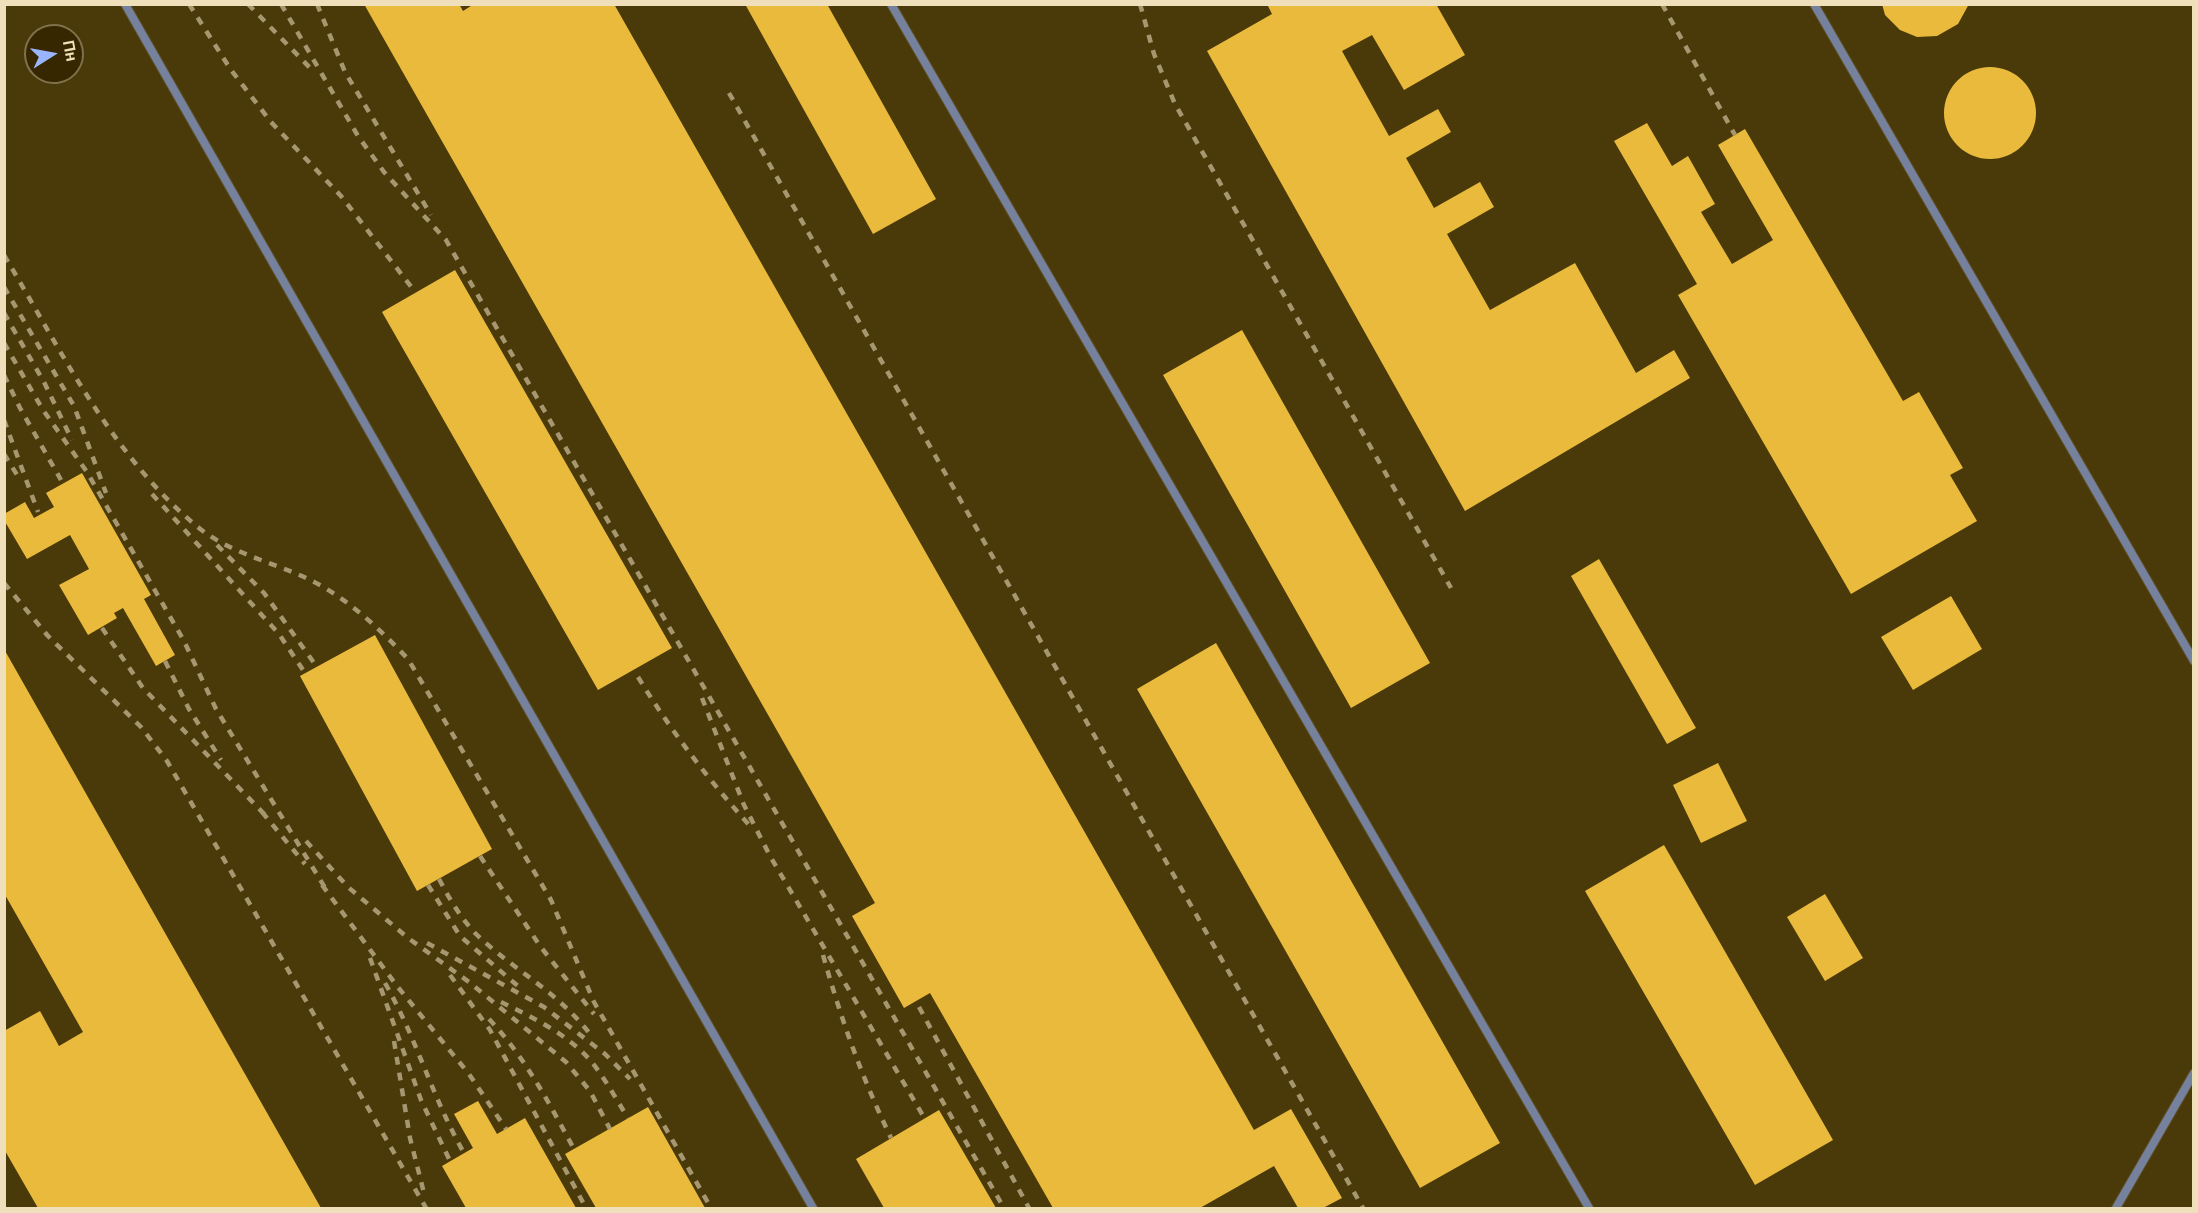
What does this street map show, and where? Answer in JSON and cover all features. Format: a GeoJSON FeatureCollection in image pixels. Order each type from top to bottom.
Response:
{"type":"FeatureCollection","features":[{"type":"Feature","properties":{"kind":"lane"},"geometry":{"type":"LineString","coordinates":[[125,4],[813,1209]]}},
{"type":"Feature","properties":{"kind":"lane"},"geometry":{"type":"LineString","coordinates":[[891,4],[1589,1209]]}},
{"type":"Feature","properties":{"kind":"lane"},"geometry":{"type":"LineString","coordinates":[[1814,4],[2193,661]]}},
{"type":"Feature","properties":{"kind":"lane"},"geometry":{"type":"LineString","coordinates":[[2116,1209],[2193,1073]]}},
{"type":"Feature","properties":{"kind":"shaded area"},"geometry":{"type":"Polygon","coordinates":[[[5,5],[2193,5],[2193,1208],[5,1208],[5,5]]]}},
{"type":"Feature","properties":{"kind":"building"},"geometry":{"type":"Polygon","coordinates":[[[364,4],[459,4],[463,11],[474,4],[614,4],[1254,1130],[1291,1109],[1342,1198],[1323,1208],[1298,1208],[1274,1166],[1200,1208],[1053,1208],[930,993],[904,1008],[852,916],[875,903],[364,4]]]}},
{"type":"Feature","properties":{"kind":"building"},"geometry":{"type":"Polygon","coordinates":[[[745,4],[827,4],[936,199],[873,234],[745,4]]]}},
{"type":"Feature","properties":{"kind":"building"},"geometry":{"type":"Polygon","coordinates":[[[1267,4],[1436,4],[1465,55],[1404,90],[1372,35],[1342,51],[1389,136],[1438,109],[1451,132],[1406,158],[1434,208],[1480,182],[1494,207],[1447,234],[1490,310],[1575,263],[1636,373],[1674,350],[1690,378],[1465,511],[1207,51],[1272,14],[1267,4]]]}},
{"type":"Feature","properties":{"kind":"building"},"geometry":{"type":"Polygon","coordinates":[[[1882,4],[1969,4],[1958,24],[1937,36],[1917,37],[1900,30],[1885,15],[1882,4]]]}},
{"type":"Feature","properties":{"kind":"building"},"geometry":{"type":"Polygon","coordinates":[[[1990,67],[2008,71],[2022,81],[2032,95],[2036,113],[2032,131],[2022,145],[2008,155],[1990,159],[1972,155],[1958,145],[1948,131],[1944,113],[1948,95],[1958,81],[1972,71],[1990,67]]]}},
{"type":"Feature","properties":{"kind":"building"},"geometry":{"type":"Polygon","coordinates":[[[1647,123],[1672,166],[1688,156],[1715,204],[1701,212],[1732,264],[1773,240],[1718,145],[1745,129],[1903,401],[1919,392],[1963,468],[1950,475],[1977,521],[1851,594],[1678,295],[1697,284],[1614,141],[1647,123]]]}},
{"type":"Feature","properties":{"kind":"building"},"geometry":{"type":"Polygon","coordinates":[[[455,270],[672,648],[598,690],[382,312],[455,270]]]}},
{"type":"Feature","properties":{"kind":"building"},"geometry":{"type":"Polygon","coordinates":[[[1242,330],[1430,663],[1351,708],[1163,375],[1242,330]]]}},
{"type":"Feature","properties":{"kind":"building"},"geometry":{"type":"Polygon","coordinates":[[[82,473],[151,595],[144,599],[175,655],[156,666],[123,608],[114,613],[117,618],[88,635],[59,585],[89,569],[70,535],[27,559],[4,520],[4,514],[25,502],[34,518],[54,507],[46,493],[82,473]]]}},
{"type":"Feature","properties":{"kind":"building"},"geometry":{"type":"Polygon","coordinates":[[[1599,559],[1696,728],[1667,744],[1571,576],[1599,559]]]}},
{"type":"Feature","properties":{"kind":"building"},"geometry":{"type":"Polygon","coordinates":[[[1951,596],[1982,649],[1913,690],[1881,637],[1951,596]]]}},
{"type":"Feature","properties":{"kind":"building"},"geometry":{"type":"Polygon","coordinates":[[[375,635],[492,849],[417,891],[300,676],[375,635]]]}},
{"type":"Feature","properties":{"kind":"building"},"geometry":{"type":"Polygon","coordinates":[[[1216,643],[1500,1143],[1420,1188],[1137,689],[1216,643]]]}},
{"type":"Feature","properties":{"kind":"building"},"geometry":{"type":"Polygon","coordinates":[[[4,649],[321,1208],[38,1208],[4,1149],[4,1031],[40,1011],[59,1046],[83,1032],[4,893],[4,649]]]}},
{"type":"Feature","properties":{"kind":"building"},"geometry":{"type":"Polygon","coordinates":[[[1718,763],[1747,821],[1701,843],[1673,785],[1718,763]]]}},
{"type":"Feature","properties":{"kind":"building"},"geometry":{"type":"Polygon","coordinates":[[[1664,845],[1833,1140],[1755,1185],[1585,891],[1664,845]]]}},
{"type":"Feature","properties":{"kind":"building"},"geometry":{"type":"Polygon","coordinates":[[[1825,894],[1863,958],[1825,981],[1787,917],[1825,894]]]}},
{"type":"Feature","properties":{"kind":"building"},"geometry":{"type":"Polygon","coordinates":[[[478,1101],[497,1134],[525,1118],[576,1208],[466,1208],[442,1166],[473,1148],[454,1114],[478,1101]]]}},
{"type":"Feature","properties":{"kind":"building"},"geometry":{"type":"Polygon","coordinates":[[[648,1107],[705,1208],[596,1208],[565,1154],[648,1107]]]}},
{"type":"Feature","properties":{"kind":"building"},"geometry":{"type":"Polygon","coordinates":[[[939,1110],[996,1208],[884,1208],[856,1159],[939,1110]]]}},
{"type":"Feature","properties":{"kind":"railway"},"geometry":{"type":"LineString","coordinates":[[189,4],[231,70],[271,122],[341,196],[416,293]]}},
{"type":"Feature","properties":{"kind":"railway"},"geometry":{"type":"LineString","coordinates":[[248,4],[313,71]]}},
{"type":"Feature","properties":{"kind":"railway"},"geometry":{"type":"LineString","coordinates":[[281,4],[358,136],[384,172],[446,240],[1004,1208]]}},
{"type":"Feature","properties":{"kind":"railway"},"geometry":{"type":"LineString","coordinates":[[317,4],[345,72],[431,215]]}},
{"type":"Feature","properties":{"kind":"railway"},"geometry":{"type":"LineString","coordinates":[[1140,4],[1154,54],[1175,104],[1451,588]]}},
{"type":"Feature","properties":{"kind":"railway"},"geometry":{"type":"LineString","coordinates":[[1662,4],[1735,135]]}},
{"type":"Feature","properties":{"kind":"railway"},"geometry":{"type":"LineString","coordinates":[[729,93],[1363,1208]]}},
{"type":"Feature","properties":{"kind":"railway"},"geometry":{"type":"LineString","coordinates":[[4,255],[90,400],[140,469],[168,500],[199,528],[222,543],[313,581],[328,590],[370,622],[408,659],[551,900],[594,1002],[711,1208]]}},
{"type":"Feature","properties":{"kind":"railway"},"geometry":{"type":"LineString","coordinates":[[4,287],[74,406],[106,493]]}},
{"type":"Feature","properties":{"kind":"railway"},"geometry":{"type":"LineString","coordinates":[[4,313],[44,382],[72,440]]}},
{"type":"Feature","properties":{"kind":"railway"},"geometry":{"type":"LineString","coordinates":[[4,343],[43,410],[87,472],[184,641],[216,709],[327,891]]}},
{"type":"Feature","properties":{"kind":"railway"},"geometry":{"type":"LineString","coordinates":[[4,375],[61,480]]}},
{"type":"Feature","properties":{"kind":"railway"},"geometry":{"type":"LineString","coordinates":[[4,420],[38,512]]}},
{"type":"Feature","properties":{"kind":"railway"},"geometry":{"type":"LineString","coordinates":[[4,454],[19,478]]}},
{"type":"Feature","properties":{"kind":"railway"},"geometry":{"type":"LineString","coordinates":[[152,494],[279,634],[305,673]]}},
{"type":"Feature","properties":{"kind":"railway"},"geometry":{"type":"LineString","coordinates":[[217,545],[264,593],[317,667]]}},
{"type":"Feature","properties":{"kind":"railway"},"geometry":{"type":"LineString","coordinates":[[4,583],[48,636],[141,727],[167,761],[426,1208]]}},
{"type":"Feature","properties":{"kind":"railway"},"geometry":{"type":"LineString","coordinates":[[102,628],[143,688],[267,817]]}},
{"type":"Feature","properties":{"kind":"railway"},"geometry":{"type":"LineString","coordinates":[[165,661],[189,709],[221,760]]}},
{"type":"Feature","properties":{"kind":"railway"},"geometry":{"type":"LineString","coordinates":[[638,677],[691,754],[750,826]]}},
{"type":"Feature","properties":{"kind":"railway"},"geometry":{"type":"LineString","coordinates":[[702,698],[744,805],[770,856],[925,1119]]}},
{"type":"Feature","properties":{"kind":"railway"},"geometry":{"type":"LineString","coordinates":[[262,812],[305,864]]}},
{"type":"Feature","properties":{"kind":"railway"},"geometry":{"type":"LineString","coordinates":[[306,841],[348,887],[408,938],[469,982],[566,1062],[590,1091],[610,1129]]}},
{"type":"Feature","properties":{"kind":"railway"},"geometry":{"type":"LineString","coordinates":[[480,856],[540,946],[594,1014]]}},
{"type":"Feature","properties":{"kind":"railway"},"geometry":{"type":"LineString","coordinates":[[439,879],[455,907],[475,933],[549,992],[590,1034]]}},
{"type":"Feature","properties":{"kind":"railway"},"geometry":{"type":"LineString","coordinates":[[322,885],[397,986],[469,1074],[506,1129]]}},
{"type":"Feature","properties":{"kind":"railway"},"geometry":{"type":"LineString","coordinates":[[428,885],[460,936],[519,987]]}},
{"type":"Feature","properties":{"kind":"railway"},"geometry":{"type":"LineString","coordinates":[[427,943],[544,1007],[605,1054],[630,1079]]}},
{"type":"Feature","properties":{"kind":"railway"},"geometry":{"type":"LineString","coordinates":[[823,955],[853,1048],[891,1138]]}},
{"type":"Feature","properties":{"kind":"railway"},"geometry":{"type":"LineString","coordinates":[[370,958],[421,1100],[450,1161]]}},
{"type":"Feature","properties":{"kind":"railway"},"geometry":{"type":"LineString","coordinates":[[450,975],[490,1030],[586,1208]]}},
{"type":"Feature","properties":{"kind":"railway"},"geometry":{"type":"LineString","coordinates":[[385,983],[464,1153]]}},
{"type":"Feature","properties":{"kind":"railway"},"geometry":{"type":"LineString","coordinates":[[501,1002],[548,1027],[581,1051],[601,1074],[628,1118]]}},
{"type":"Feature","properties":{"kind":"railway"},"geometry":{"type":"LineString","coordinates":[[919,1007],[1029,1208]]}},
{"type":"Feature","properties":{"kind":"railway"},"geometry":{"type":"LineString","coordinates":[[489,1019],[525,1065],[574,1149]]}},
{"type":"Feature","properties":{"kind":"railway"},"geometry":{"type":"LineString","coordinates":[[394,1041],[410,1138],[425,1197]]}}]}
